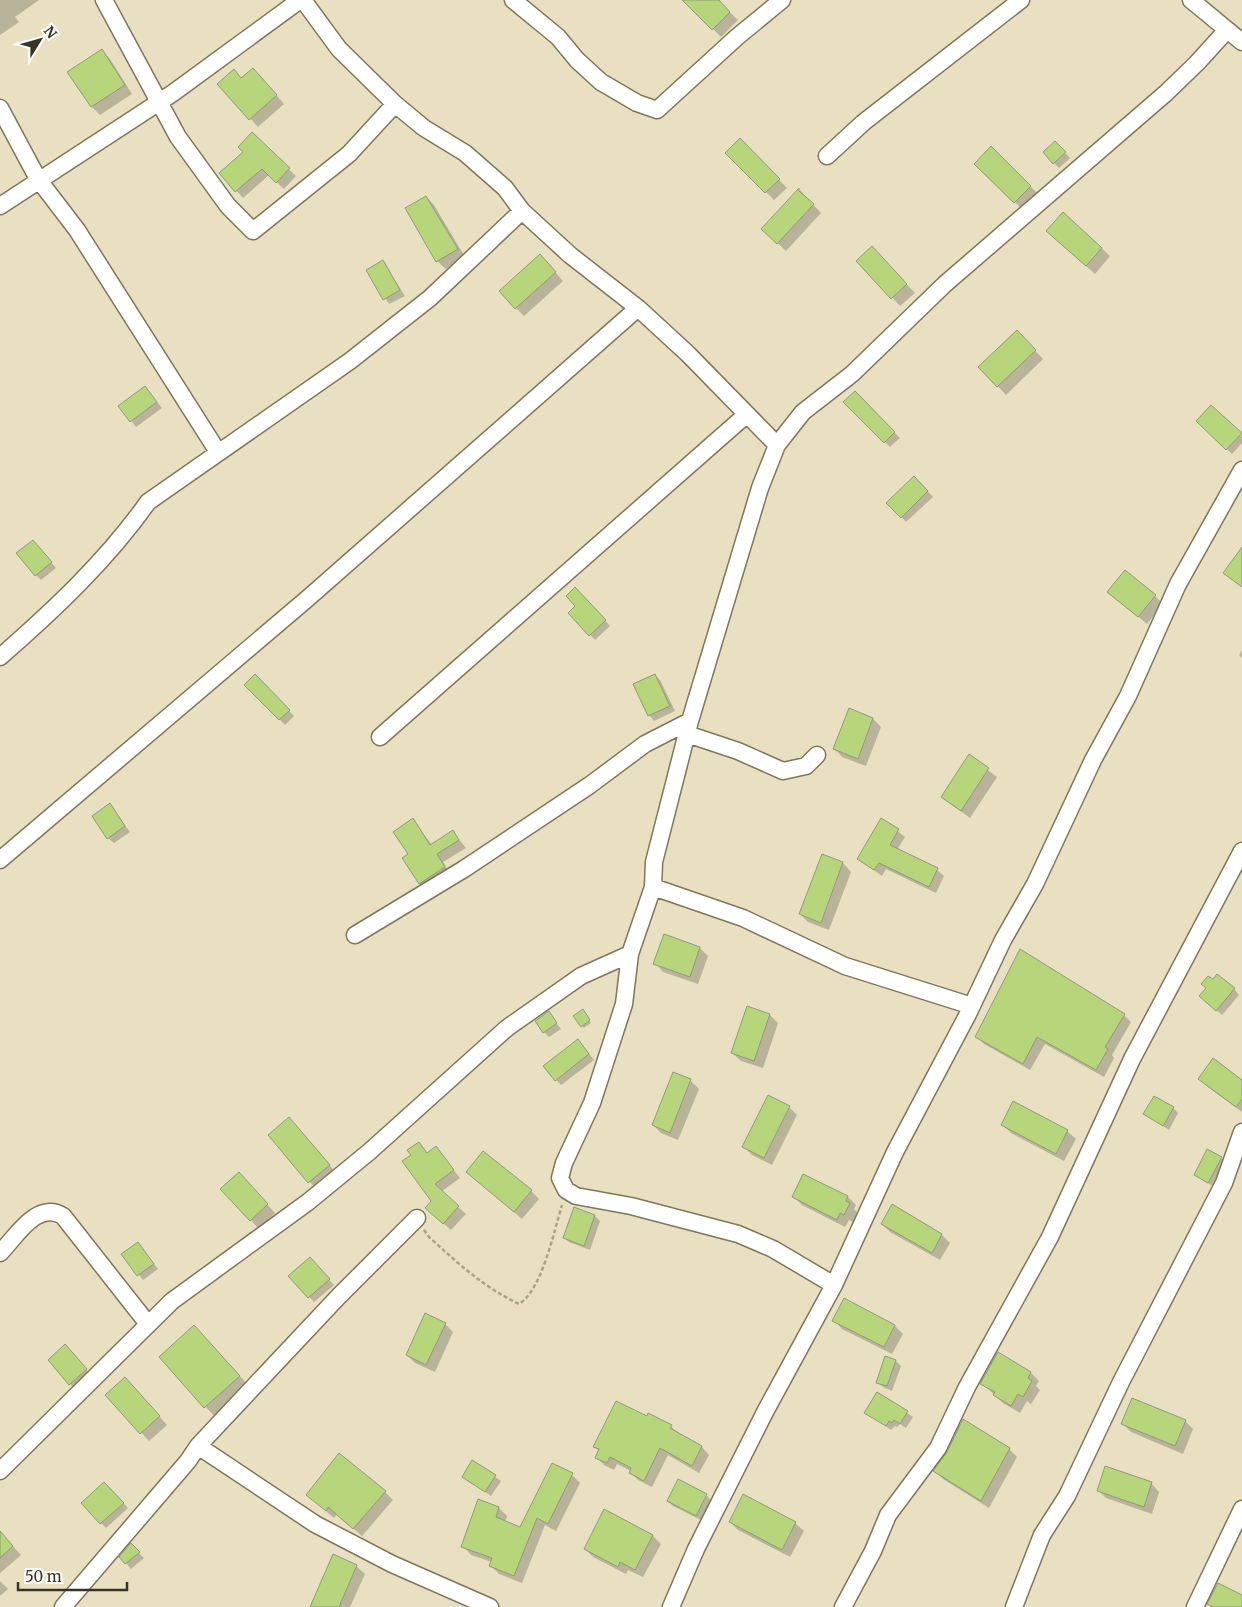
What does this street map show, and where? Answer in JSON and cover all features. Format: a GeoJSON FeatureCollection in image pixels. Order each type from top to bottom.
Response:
{"type":"FeatureCollection","features":[{"type":"Feature","properties":{"kind":"street"},"geometry":{"type":"LineString","coordinates":[[104,0],[178,137],[222,198],[253,230],[349,154],[395,104]]}},
{"type":"Feature","properties":{"kind":"street"},"geometry":{"type":"LineString","coordinates":[[0,206],[158,101],[302,0],[339,49],[395,104],[424,128],[465,153],[505,188],[522,211],[570,255],[638,308],[688,354],[777,445]]}},
{"type":"Feature","properties":{"kind":"street"},"geometry":{"type":"LineString","coordinates":[[513,0],[558,38],[577,60],[601,82],[637,103],[657,110],[737,37],[782,0]]}},
{"type":"Feature","properties":{"kind":"street"},"geometry":{"type":"LineString","coordinates":[[828,156],[864,122],[1021,0]]}},
{"type":"Feature","properties":{"kind":"street"},"geometry":{"type":"LineString","coordinates":[[1191,0],[1242,42]]}},
{"type":"Feature","properties":{"kind":"street"},"geometry":{"type":"LineString","coordinates":[[834,1285],[773,1249],[738,1234],[631,1206],[576,1196],[566,1190],[560,1178],[564,1163],[592,1103],[624,1004],[630,954],[653,887],[654,862],[689,727],[760,488],[777,445],[803,412],[852,374],[945,284],[1166,93],[1227,30]]}},
{"type":"Feature","properties":{"kind":"street"},"geometry":{"type":"LineString","coordinates":[[0,108],[38,179],[77,230],[218,452]]}},
{"type":"Feature","properties":{"kind":"street"},"geometry":{"type":"LineString","coordinates":[[0,657],[83,580],[128,530],[148,502],[350,361],[416,309],[522,211]]}},
{"type":"Feature","properties":{"kind":"street"},"geometry":{"type":"LineString","coordinates":[[0,860],[307,599],[638,308]]}},
{"type":"Feature","properties":{"kind":"street"},"geometry":{"type":"LineString","coordinates":[[380,737],[746,415]]}},
{"type":"Feature","properties":{"kind":"street"},"geometry":{"type":"LineString","coordinates":[[671,1607],[696,1549],[765,1412],[834,1285],[895,1152],[972,1006],[1003,940],[1035,884],[1093,760],[1128,696],[1178,584],[1242,470]]}},
{"type":"Feature","properties":{"kind":"street"},"geometry":{"type":"LineString","coordinates":[[355,935],[464,869],[590,785],[645,744],[689,727],[783,770],[806,766],[817,755]]}},
{"type":"Feature","properties":{"kind":"street"},"geometry":{"type":"LineString","coordinates":[[843,1607],[873,1551],[888,1516],[938,1448],[967,1387],[1050,1237],[1132,1058],[1242,851]]}},
{"type":"Feature","properties":{"kind":"street"},"geometry":{"type":"LineString","coordinates":[[653,887],[743,918],[846,966],[972,1006]]}},
{"type":"Feature","properties":{"kind":"street"},"geometry":{"type":"LineString","coordinates":[[0,1471],[172,1301],[315,1196],[369,1152],[507,1028],[580,976],[630,954]]}},
{"type":"Feature","properties":{"kind":"street"},"geometry":{"type":"LineString","coordinates":[[1014,1607],[1042,1535],[1067,1496],[1120,1382],[1224,1183],[1242,1132]]}},
{"type":"Feature","properties":{"kind":"street"},"geometry":{"type":"LineString","coordinates":[[3,1243],[30,1220],[42,1213],[56,1212],[63,1216],[148,1324]]}},
{"type":"Feature","properties":{"kind":"street"},"geometry":{"type":"LineString","coordinates":[[63,1607],[188,1461],[198,1446],[339,1296],[417,1218]]}},
{"type":"Feature","properties":{"kind":"street"},"geometry":{"type":"LineString","coordinates":[[198,1446],[315,1524],[392,1564],[490,1607]]}},
{"type":"Feature","properties":{"kind":"street"},"geometry":{"type":"LineString","coordinates":[[1195,1607],[1242,1509]]}},
{"type":"Feature","properties":{"kind":"path"},"geometry":{"type":"LineString","coordinates":[[417,1218],[429,1238],[472,1276],[492,1290],[520,1304],[527,1299],[537,1281],[566,1190]]}},
{"type":"Feature","properties":{"kind":"building"},"geometry":{"type":"Polygon","coordinates":[[[682,0],[719,0],[730,12],[712,30],[682,0]]]}},
{"type":"Feature","properties":{"kind":"building"},"geometry":{"type":"Polygon","coordinates":[[[102,49],[125,85],[91,107],[67,72],[102,49]]]}},
{"type":"Feature","properties":{"kind":"building"},"geometry":{"type":"Polygon","coordinates":[[[253,68],[277,95],[249,120],[217,84],[234,69],[241,78],[253,68]]]}},
{"type":"Feature","properties":{"kind":"building"},"geometry":{"type":"Polygon","coordinates":[[[252,132],[290,168],[276,183],[262,169],[235,192],[219,173],[243,152],[238,147],[252,132]]]}},
{"type":"Feature","properties":{"kind":"building"},"geometry":{"type":"Polygon","coordinates":[[[740,138],[780,179],[765,193],[725,153],[740,138]]]}},
{"type":"Feature","properties":{"kind":"building"},"geometry":{"type":"Polygon","coordinates":[[[1055,141],[1066,152],[1053,164],[1043,152],[1055,141]]]}},
{"type":"Feature","properties":{"kind":"building"},"geometry":{"type":"Polygon","coordinates":[[[991,146],[1031,186],[1014,203],[974,164],[991,146]]]}},
{"type":"Feature","properties":{"kind":"building"},"geometry":{"type":"Polygon","coordinates":[[[799,188],[799,191],[814,204],[777,244],[761,229],[799,188]]]}},
{"type":"Feature","properties":{"kind":"building"},"geometry":{"type":"Polygon","coordinates":[[[426,196],[458,249],[436,262],[405,208],[426,196]]]}},
{"type":"Feature","properties":{"kind":"building"},"geometry":{"type":"Polygon","coordinates":[[[1063,212],[1102,248],[1086,266],[1046,231],[1063,212]]]}},
{"type":"Feature","properties":{"kind":"building"},"geometry":{"type":"Polygon","coordinates":[[[872,246],[907,284],[891,299],[856,261],[872,246]]]}},
{"type":"Feature","properties":{"kind":"building"},"geometry":{"type":"Polygon","coordinates":[[[540,254],[556,272],[515,309],[499,291],[540,254]]]}},
{"type":"Feature","properties":{"kind":"building"},"geometry":{"type":"Polygon","coordinates":[[[383,260],[400,290],[383,300],[366,270],[383,260]]]}},
{"type":"Feature","properties":{"kind":"building"},"geometry":{"type":"Polygon","coordinates":[[[1017,330],[1036,350],[997,387],[978,367],[1017,330]]]}},
{"type":"Feature","properties":{"kind":"building"},"geometry":{"type":"Polygon","coordinates":[[[145,386],[157,402],[130,422],[118,406],[145,386]]]}},
{"type":"Feature","properties":{"kind":"building"},"geometry":{"type":"Polygon","coordinates":[[[855,391],[895,432],[884,443],[843,402],[855,391]]]}},
{"type":"Feature","properties":{"kind":"building"},"geometry":{"type":"Polygon","coordinates":[[[1211,405],[1242,433],[1226,450],[1196,421],[1211,405]]]}},
{"type":"Feature","properties":{"kind":"building"},"geometry":{"type":"Polygon","coordinates":[[[914,476],[928,491],[901,518],[886,503],[914,476]]]}},
{"type":"Feature","properties":{"kind":"building"},"geometry":{"type":"Polygon","coordinates":[[[33,540],[52,562],[35,576],[16,553],[33,540]]]}},
{"type":"Feature","properties":{"kind":"building"},"geometry":{"type":"Polygon","coordinates":[[[1242,547],[1242,587],[1223,573],[1242,547]]]}},
{"type":"Feature","properties":{"kind":"building"},"geometry":{"type":"Polygon","coordinates":[[[1125,570],[1156,595],[1138,617],[1107,592],[1125,570]]]}},
{"type":"Feature","properties":{"kind":"building"},"geometry":{"type":"Polygon","coordinates":[[[575,587],[606,620],[589,636],[568,613],[575,606],[566,596],[575,587]]]}},
{"type":"Feature","properties":{"kind":"building"},"geometry":{"type":"Polygon","coordinates":[[[255,674],[290,710],[279,720],[244,685],[255,674]]]}},
{"type":"Feature","properties":{"kind":"building"},"geometry":{"type":"Polygon","coordinates":[[[655,674],[670,706],[648,716],[633,684],[655,674]]]}},
{"type":"Feature","properties":{"kind":"building"},"geometry":{"type":"Polygon","coordinates":[[[849,708],[873,718],[858,759],[833,749],[849,708]]]}},
{"type":"Feature","properties":{"kind":"building"},"geometry":{"type":"Polygon","coordinates":[[[969,754],[989,768],[961,811],[941,797],[969,754]]]}},
{"type":"Feature","properties":{"kind":"building"},"geometry":{"type":"Polygon","coordinates":[[[110,803],[125,826],[107,839],[92,816],[110,803]]]}},
{"type":"Feature","properties":{"kind":"building"},"geometry":{"type":"Polygon","coordinates":[[[413,818],[430,845],[453,830],[459,840],[437,854],[445,867],[419,884],[402,858],[408,854],[393,832],[413,818]]]}},
{"type":"Feature","properties":{"kind":"building"},"geometry":{"type":"Polygon","coordinates":[[[881,818],[899,829],[890,845],[938,868],[929,887],[879,863],[874,870],[857,859],[881,818]]]}},
{"type":"Feature","properties":{"kind":"building"},"geometry":{"type":"Polygon","coordinates":[[[822,854],[843,862],[821,923],[799,914],[822,854]]]}},
{"type":"Feature","properties":{"kind":"building"},"geometry":{"type":"Polygon","coordinates":[[[664,934],[700,947],[690,977],[653,964],[664,934]]]}},
{"type":"Feature","properties":{"kind":"building"},"geometry":{"type":"Polygon","coordinates":[[[1020,949],[1125,1014],[1105,1047],[1108,1049],[1096,1070],[1037,1037],[1023,1064],[975,1037],[1020,949]]]}},
{"type":"Feature","properties":{"kind":"building"},"geometry":{"type":"Polygon","coordinates":[[[1217,974],[1235,988],[1216,1011],[1199,996],[1206,988],[1201,984],[1208,976],[1213,979],[1217,974]]]}},
{"type":"Feature","properties":{"kind":"building"},"geometry":{"type":"Polygon","coordinates":[[[747,1006],[770,1014],[754,1061],[731,1053],[747,1006]]]}},
{"type":"Feature","properties":{"kind":"building"},"geometry":{"type":"Polygon","coordinates":[[[583,1009],[590,1020],[581,1027],[573,1016],[583,1009]]]}},
{"type":"Feature","properties":{"kind":"building"},"geometry":{"type":"Polygon","coordinates":[[[549,1011],[557,1023],[543,1033],[535,1021],[549,1011]]]}},
{"type":"Feature","properties":{"kind":"building"},"geometry":{"type":"Polygon","coordinates":[[[578,1039],[589,1054],[555,1081],[543,1066],[578,1039]]]}},
{"type":"Feature","properties":{"kind":"building"},"geometry":{"type":"Polygon","coordinates":[[[1213,1058],[1242,1080],[1242,1099],[1236,1107],[1198,1079],[1213,1058]]]}},
{"type":"Feature","properties":{"kind":"building"},"geometry":{"type":"Polygon","coordinates":[[[673,1072],[691,1079],[670,1133],[652,1125],[673,1072]]]}},
{"type":"Feature","properties":{"kind":"building"},"geometry":{"type":"Polygon","coordinates":[[[768,1095],[790,1106],[764,1158],[742,1147],[768,1095]]]}},
{"type":"Feature","properties":{"kind":"building"},"geometry":{"type":"Polygon","coordinates":[[[1154,1096],[1174,1107],[1163,1126],[1143,1114],[1154,1096]]]}},
{"type":"Feature","properties":{"kind":"building"},"geometry":{"type":"Polygon","coordinates":[[[1013,1101],[1068,1130],[1056,1154],[1001,1125],[1013,1101]]]}},
{"type":"Feature","properties":{"kind":"building"},"geometry":{"type":"Polygon","coordinates":[[[289,1117],[330,1165],[308,1183],[268,1135],[289,1117]]]}},
{"type":"Feature","properties":{"kind":"building"},"geometry":{"type":"Polygon","coordinates":[[[419,1142],[427,1153],[436,1146],[454,1170],[435,1184],[459,1206],[443,1224],[425,1208],[431,1201],[402,1161],[411,1155],[407,1150],[419,1142]]]}},
{"type":"Feature","properties":{"kind":"building"},"geometry":{"type":"Polygon","coordinates":[[[1207,1149],[1222,1157],[1208,1183],[1194,1175],[1207,1149]]]}},
{"type":"Feature","properties":{"kind":"building"},"geometry":{"type":"Polygon","coordinates":[[[483,1151],[532,1190],[514,1212],[466,1172],[483,1151]]]}},
{"type":"Feature","properties":{"kind":"building"},"geometry":{"type":"Polygon","coordinates":[[[239,1172],[268,1204],[250,1221],[220,1189],[239,1172]]]}},
{"type":"Feature","properties":{"kind":"building"},"geometry":{"type":"Polygon","coordinates":[[[803,1174],[848,1196],[846,1201],[850,1203],[844,1215],[840,1213],[837,1220],[792,1197],[803,1174]]]}},
{"type":"Feature","properties":{"kind":"building"},"geometry":{"type":"Polygon","coordinates":[[[892,1204],[942,1234],[932,1253],[881,1224],[892,1204]]]}},
{"type":"Feature","properties":{"kind":"building"},"geometry":{"type":"Polygon","coordinates":[[[574,1207],[595,1215],[584,1246],[563,1238],[574,1207]]]}},
{"type":"Feature","properties":{"kind":"building"},"geometry":{"type":"Polygon","coordinates":[[[138,1242],[154,1264],[137,1276],[121,1254],[138,1242]]]}},
{"type":"Feature","properties":{"kind":"building"},"geometry":{"type":"Polygon","coordinates":[[[310,1257],[330,1279],[308,1298],[288,1276],[310,1257]]]}},
{"type":"Feature","properties":{"kind":"building"},"geometry":{"type":"Polygon","coordinates":[[[844,1298],[895,1325],[884,1347],[832,1321],[844,1298]]]}},
{"type":"Feature","properties":{"kind":"building"},"geometry":{"type":"Polygon","coordinates":[[[425,1313],[446,1323],[426,1365],[406,1355],[425,1313]]]}},
{"type":"Feature","properties":{"kind":"building"},"geometry":{"type":"Polygon","coordinates":[[[194,1325],[240,1376],[204,1408],[159,1357],[194,1325]]]}},
{"type":"Feature","properties":{"kind":"building"},"geometry":{"type":"Polygon","coordinates":[[[65,1344],[87,1369],[69,1385],[48,1360],[65,1344]]]}},
{"type":"Feature","properties":{"kind":"building"},"geometry":{"type":"Polygon","coordinates":[[[998,1352],[1031,1372],[1028,1378],[1032,1381],[1023,1397],[1018,1394],[1011,1406],[993,1395],[995,1392],[980,1384],[998,1352]]]}},
{"type":"Feature","properties":{"kind":"building"},"geometry":{"type":"Polygon","coordinates":[[[885,1356],[896,1360],[887,1386],[876,1383],[885,1356]]]}},
{"type":"Feature","properties":{"kind":"building"},"geometry":{"type":"Polygon","coordinates":[[[125,1377],[160,1416],[140,1434],[105,1395],[125,1377]]]}},
{"type":"Feature","properties":{"kind":"building"},"geometry":{"type":"Polygon","coordinates":[[[877,1392],[908,1411],[900,1424],[894,1420],[892,1423],[889,1421],[886,1426],[864,1413],[877,1392]]]}},
{"type":"Feature","properties":{"kind":"building"},"geometry":{"type":"Polygon","coordinates":[[[1132,1398],[1186,1420],[1175,1446],[1121,1424],[1132,1398]]]}},
{"type":"Feature","properties":{"kind":"building"},"geometry":{"type":"Polygon","coordinates":[[[616,1401],[647,1416],[648,1413],[672,1425],[670,1428],[702,1446],[692,1466],[660,1448],[644,1481],[629,1473],[631,1468],[610,1457],[607,1463],[595,1458],[599,1449],[593,1447],[616,1401]]]}},
{"type":"Feature","properties":{"kind":"building"},"geometry":{"type":"Polygon","coordinates":[[[963,1419],[1010,1448],[981,1501],[933,1471],[947,1452],[963,1419]]]}},
{"type":"Feature","properties":{"kind":"building"},"geometry":{"type":"Polygon","coordinates":[[[339,1453],[386,1491],[353,1529],[328,1507],[326,1511],[306,1495],[339,1453]]]}},
{"type":"Feature","properties":{"kind":"building"},"geometry":{"type":"Polygon","coordinates":[[[472,1460],[496,1475],[485,1492],[462,1477],[472,1460]]]}},
{"type":"Feature","properties":{"kind":"building"},"geometry":{"type":"Polygon","coordinates":[[[552,1463],[573,1473],[548,1524],[537,1518],[514,1576],[489,1566],[492,1558],[461,1547],[478,1499],[499,1507],[496,1517],[520,1527],[552,1463]]]}},
{"type":"Feature","properties":{"kind":"building"},"geometry":{"type":"Polygon","coordinates":[[[1105,1466],[1152,1482],[1144,1507],[1097,1491],[1105,1466]]]}},
{"type":"Feature","properties":{"kind":"building"},"geometry":{"type":"Polygon","coordinates":[[[678,1479],[707,1494],[696,1516],[667,1501],[678,1479]]]}},
{"type":"Feature","properties":{"kind":"building"},"geometry":{"type":"Polygon","coordinates":[[[104,1482],[124,1503],[100,1524],[81,1503],[104,1482]]]}},
{"type":"Feature","properties":{"kind":"building"},"geometry":{"type":"Polygon","coordinates":[[[743,1494],[796,1522],[782,1550],[729,1522],[743,1494]]]}},
{"type":"Feature","properties":{"kind":"building"},"geometry":{"type":"Polygon","coordinates":[[[604,1509],[653,1535],[635,1570],[620,1562],[618,1567],[584,1549],[604,1509]]]}},
{"type":"Feature","properties":{"kind":"building"},"geometry":{"type":"Polygon","coordinates":[[[0,1531],[13,1546],[0,1558],[0,1531]]]}},
{"type":"Feature","properties":{"kind":"building"},"geometry":{"type":"Polygon","coordinates":[[[131,1543],[140,1552],[125,1564],[119,1557],[131,1543]]]}},
{"type":"Feature","properties":{"kind":"building"},"geometry":{"type":"Polygon","coordinates":[[[333,1554],[357,1565],[339,1607],[310,1607],[333,1554]]]}},
{"type":"Feature","properties":{"kind":"building"},"geometry":{"type":"Polygon","coordinates":[[[1218,1583],[1242,1595],[1242,1607],[1213,1607],[1207,1604],[1218,1583]]]}}]}
